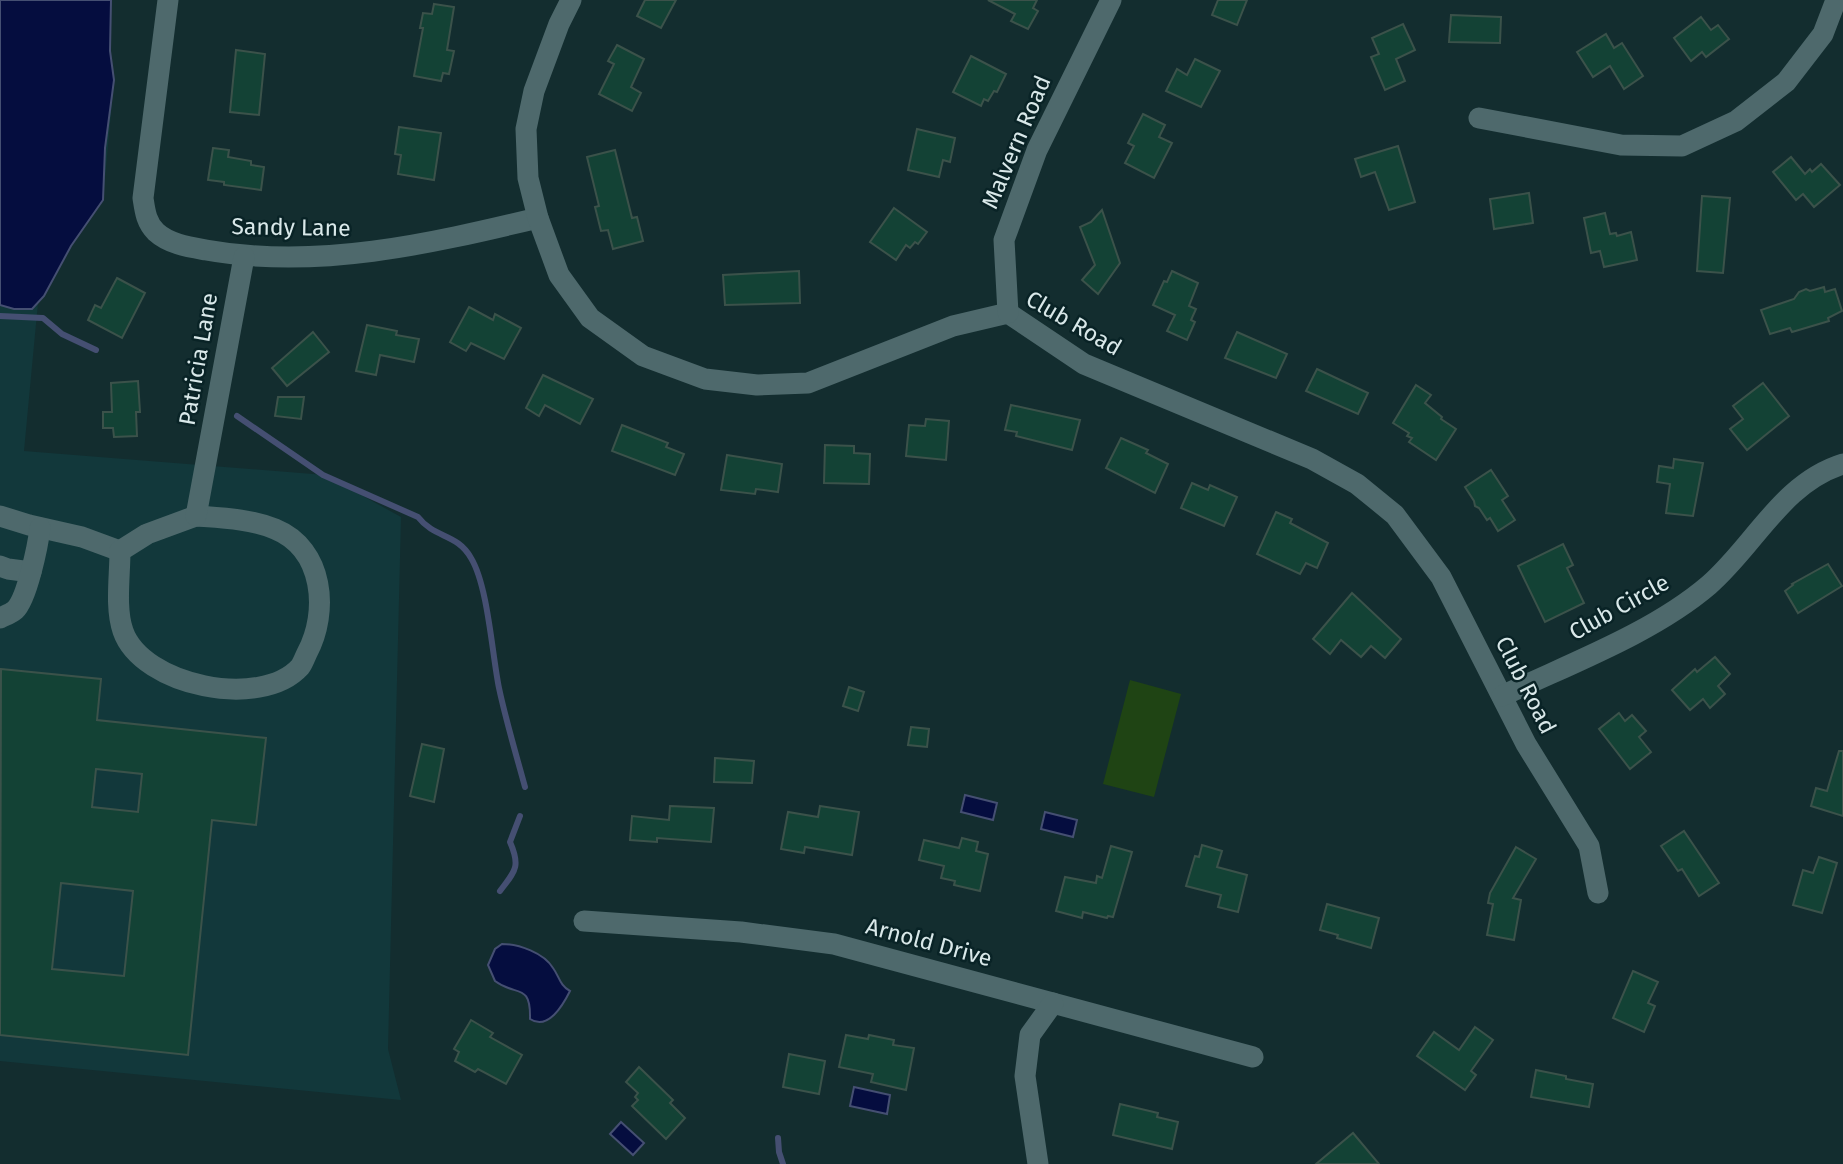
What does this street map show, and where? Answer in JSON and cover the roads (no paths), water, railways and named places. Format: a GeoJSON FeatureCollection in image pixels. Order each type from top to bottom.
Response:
{"type":"FeatureCollection","features":[{"type":"Feature","properties":{"kind":"street","name":"Sandy Lane"},"geometry":{"type":"LineString","coordinates":[[168,0],[143,198],[146,219],[157,233],[181,245],[244,257],[368,254],[538,218]]}},
{"type":"Feature","properties":{"kind":"street","name":"Club Road"},"geometry":{"type":"LineString","coordinates":[[571,0],[534,90],[526,129],[528,178],[538,218],[559,275],[590,318],[643,356],[705,379],[757,385],[808,383],[953,326],[1008,313],[1084,364],[1312,459],[1357,484],[1395,515],[1441,577],[1526,744],[1589,846],[1598,893]]}},
{"type":"Feature","properties":{"kind":"street","name":"Malvern Road"},"geometry":{"type":"LineString","coordinates":[[1008,313],[1003,240],[1037,150],[1111,0]]}},
{"type":"Feature","properties":{"kind":"street"},"geometry":{"type":"LineString","coordinates":[[1479,118],[1621,145],[1682,146],[1736,121],[1786,82],[1823,34],[1836,0]]}},
{"type":"Feature","properties":{"kind":"street","name":"Patricia Lane"},"geometry":{"type":"LineString","coordinates":[[196,516],[244,257]]}},
{"type":"Feature","properties":{"kind":"street","name":"Club Circle"},"geometry":{"type":"LineString","coordinates":[[1502,696],[1649,626],[1710,584],[1785,499],[1830,468],[1843,464]]}},
{"type":"Feature","properties":{"kind":"street"},"geometry":{"type":"LineString","coordinates":[[0,516],[82,537],[120,551]]}},
{"type":"Feature","properties":{"kind":"street"},"geometry":{"type":"LineString","coordinates":[[196,516],[239,520],[277,530],[303,549],[316,573],[321,605],[316,638],[300,667],[279,682],[251,689],[206,688],[156,668],[138,653],[124,632],[120,605],[120,551],[147,534],[196,516]]}},
{"type":"Feature","properties":{"kind":"street"},"geometry":{"type":"LineString","coordinates":[[0,618],[16,610],[31,572],[40,528]]}},
{"type":"Feature","properties":{"kind":"street"},"geometry":{"type":"LineString","coordinates":[[0,566],[31,572]]}},
{"type":"Feature","properties":{"kind":"street","name":"Arnold Drive"},"geometry":{"type":"LineString","coordinates":[[584,921],[741,932],[834,944],[1253,1057]]}},
{"type":"Feature","properties":{"kind":"street"},"geometry":{"type":"LineString","coordinates":[[1038,1164],[1025,1076],[1030,1035],[1054,1003]]}},
{"type":"Feature","properties":{"kind":"waterway"},"geometry":{"type":"LineString","coordinates":[[0,316],[43,318],[62,334],[96,350]]}},
{"type":"Feature","properties":{"kind":"waterway"},"geometry":{"type":"LineString","coordinates":[[237,416],[323,475],[418,517],[431,529],[453,540],[465,550],[482,585],[499,688],[525,787]]}},
{"type":"Feature","properties":{"kind":"waterway"},"geometry":{"type":"LineString","coordinates":[[500,891],[515,868],[510,842],[520,816]]}},
{"type":"Feature","properties":{"kind":"waterway"},"geometry":{"type":"LineString","coordinates":[[778,1138],[783,1164]]}}]}
